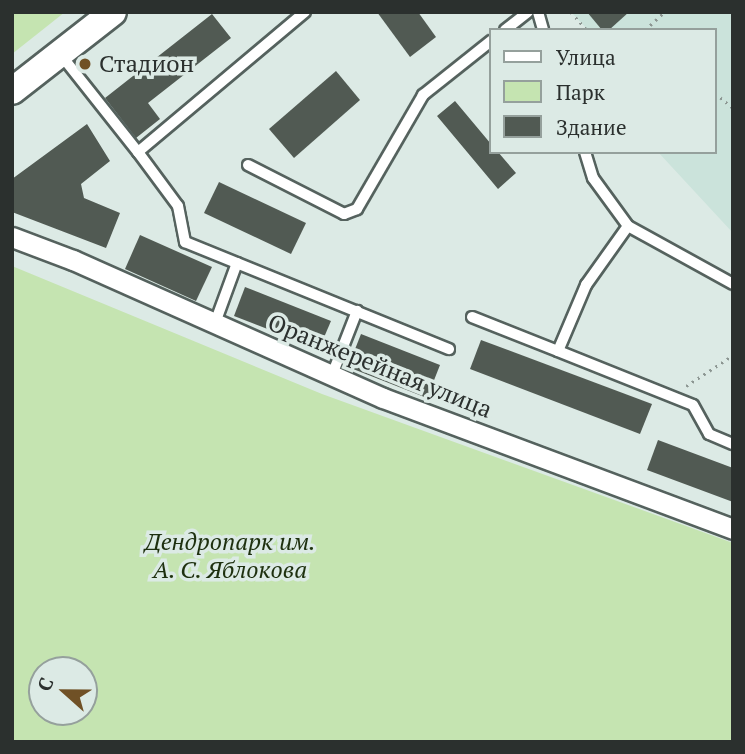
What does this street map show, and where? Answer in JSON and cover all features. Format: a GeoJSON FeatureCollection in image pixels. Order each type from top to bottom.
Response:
{"type":"FeatureCollection","features":[{"type":"Feature","properties":{"kind":"main road"},"geometry":{"type":"LineString","coordinates":[[12,91],[113,12]]}},
{"type":"Feature","properties":{"kind":"street","name":"Оранжерейная улица"},"geometry":{"type":"LineString","coordinates":[[12,237],[383,398],[733,529]]}},
{"type":"Feature","properties":{"kind":"lane"},"geometry":{"type":"LineString","coordinates":[[138,152],[305,12]]}},
{"type":"Feature","properties":{"kind":"lane"},"geometry":{"type":"LineString","coordinates":[[508,28],[527,12]]}},
{"type":"Feature","properties":{"kind":"lane"},"geometry":{"type":"LineString","coordinates":[[248,165],[344,214],[357,209],[423,95],[490,42]]}},
{"type":"Feature","properties":{"kind":"lane"},"geometry":{"type":"LineString","coordinates":[[60,53],[178,206],[184,242],[449,349]]}},
{"type":"Feature","properties":{"kind":"lane"},"geometry":{"type":"LineString","coordinates":[[586,154],[593,178],[628,226],[733,284]]}},
{"type":"Feature","properties":{"kind":"lane"},"geometry":{"type":"LineString","coordinates":[[558,351],[586,285],[628,226]]}},
{"type":"Feature","properties":{"kind":"lane"},"geometry":{"type":"LineString","coordinates":[[215,323],[237,263]]}},
{"type":"Feature","properties":{"kind":"lane"},"geometry":{"type":"LineString","coordinates":[[332,375],[357,311]]}},
{"type":"Feature","properties":{"kind":"lane"},"geometry":{"type":"LineString","coordinates":[[472,317],[693,405],[709,434],[733,444]]}},
{"type":"Feature","properties":{"kind":"path"},"geometry":{"type":"LineString","coordinates":[[571,12],[585,28]]}},
{"type":"Feature","properties":{"kind":"path"},"geometry":{"type":"LineString","coordinates":[[647,28],[664,12]]}},
{"type":"Feature","properties":{"kind":"path"},"geometry":{"type":"LineString","coordinates":[[717,95],[733,108]]}},
{"type":"Feature","properties":{"kind":"path"},"geometry":{"type":"LineString","coordinates":[[671,397],[733,355]]}},
{"type":"Feature","properties":{"kind":"shaded area"},"geometry":{"type":"Polygon","coordinates":[[[571,12],[733,12],[733,233],[660,154],[717,154],[717,28],[586,28],[571,12]]]}},
{"type":"Feature","properties":{"kind":"green space"},"geometry":{"type":"Polygon","coordinates":[[[12,12],[65,12],[12,54],[12,12]]]}},
{"type":"Feature","properties":{"kind":"green space","name":"Дендропарк им. А. С. Яблокова"},"geometry":{"type":"Polygon","coordinates":[[[12,266],[322,394],[733,543],[733,742],[12,742],[12,266]]]}},
{"type":"Feature","properties":{"kind":"building"},"geometry":{"type":"Polygon","coordinates":[[[377,12],[418,12],[436,37],[410,57],[377,12]]]}},
{"type":"Feature","properties":{"kind":"building"},"geometry":{"type":"Polygon","coordinates":[[[587,12],[629,12],[611,28],[600,28],[587,12]]]}},
{"type":"Feature","properties":{"kind":"building"},"geometry":{"type":"Polygon","coordinates":[[[212,14],[231,38],[148,103],[160,119],[136,138],[105,98],[212,14]]]}},
{"type":"Feature","properties":{"kind":"building"},"geometry":{"type":"Polygon","coordinates":[[[336,71],[360,100],[294,158],[269,129],[336,71]]]}},
{"type":"Feature","properties":{"kind":"building"},"geometry":{"type":"Polygon","coordinates":[[[455,101],[490,143],[490,154],[500,154],[516,173],[498,189],[437,116],[455,101]]]}},
{"type":"Feature","properties":{"kind":"building"},"geometry":{"type":"Polygon","coordinates":[[[87,124],[110,161],[81,184],[84,198],[120,213],[106,248],[12,212],[12,179],[87,124]]]}},
{"type":"Feature","properties":{"kind":"building"},"geometry":{"type":"Polygon","coordinates":[[[219,182],[306,223],[291,254],[204,213],[219,182]]]}},
{"type":"Feature","properties":{"kind":"building"},"geometry":{"type":"Polygon","coordinates":[[[140,235],[212,267],[196,301],[125,269],[140,235]]]}},
{"type":"Feature","properties":{"kind":"building"},"geometry":{"type":"Polygon","coordinates":[[[245,287],[331,321],[319,349],[234,316],[245,287]]]}},
{"type":"Feature","properties":{"kind":"building"},"geometry":{"type":"Polygon","coordinates":[[[361,334],[440,365],[427,398],[348,367],[361,334]]]}},
{"type":"Feature","properties":{"kind":"building"},"geometry":{"type":"Polygon","coordinates":[[[481,340],[652,404],[640,434],[470,369],[481,340]]]}},
{"type":"Feature","properties":{"kind":"building"},"geometry":{"type":"Polygon","coordinates":[[[658,440],[733,468],[733,502],[647,470],[658,440]]]}},
{"type":"Feature","properties":{"kind":"place","name":"Стадион"},"geometry":{"type":"Point","coordinates":[85,64]}}]}
